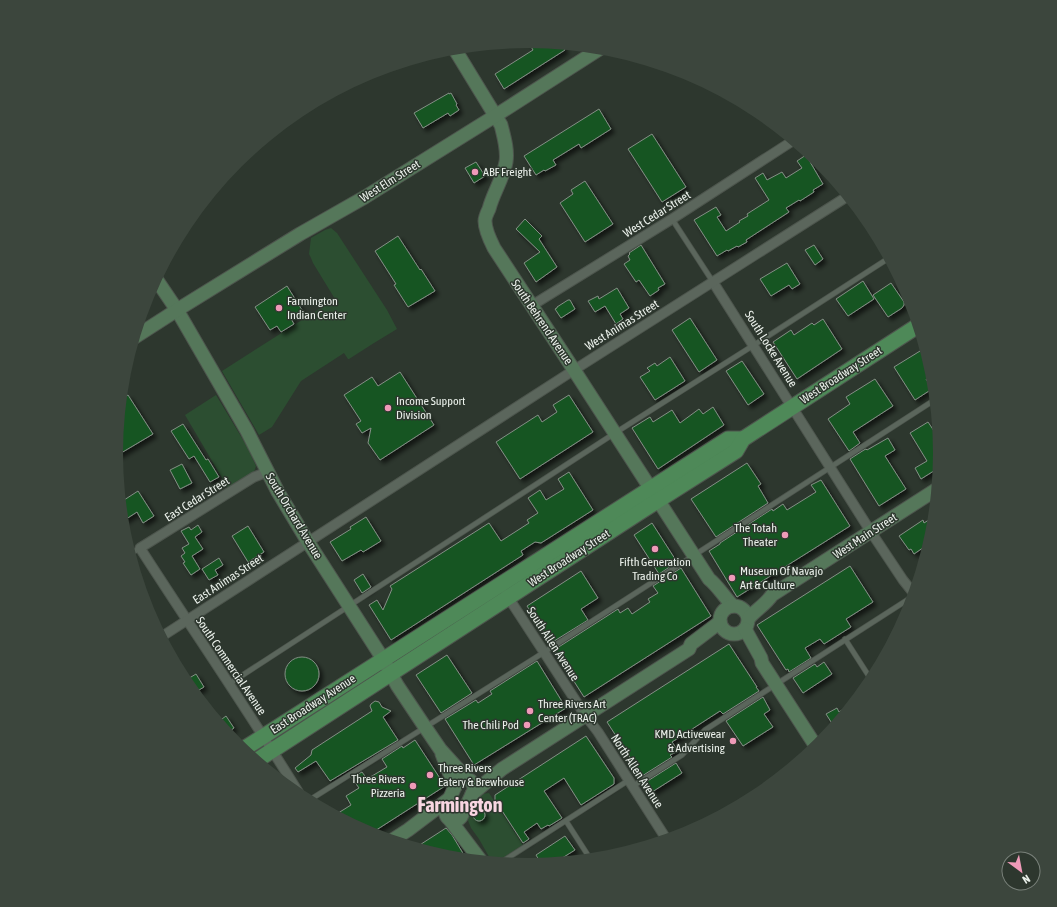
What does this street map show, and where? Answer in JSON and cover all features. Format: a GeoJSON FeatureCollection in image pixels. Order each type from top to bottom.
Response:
{"type":"FeatureCollection","features":[{"type":"Feature","properties":{"kind":"main road","name":"West Broadway Street"},"geometry":{"type":"LineString","coordinates":[[391,674],[508,598],[655,495],[728,439],[743,439],[914,328]]}},
{"type":"Feature","properties":{"kind":"main road","name":"West Broadway Street"},"geometry":{"type":"LineString","coordinates":[[383,659],[500,585],[655,495]]}},
{"type":"Feature","properties":{"kind":"main road","name":"East Broadway Avenue"},"geometry":{"type":"LineString","coordinates":[[248,746],[383,659]]}},
{"type":"Feature","properties":{"kind":"main road","name":"East Broadway Avenue"},"geometry":{"type":"LineString","coordinates":[[261,758],[391,674]]}},
{"type":"Feature","properties":{"kind":"street","name":"West Elm Street"},"geometry":{"type":"LineString","coordinates":[[142,332],[300,234],[371,193],[593,53]]}},
{"type":"Feature","properties":{"kind":"street","name":"South Behrend Avenue"},"geometry":{"type":"LineString","coordinates":[[458,54],[501,125],[504,137],[506,162],[485,221],[488,236],[531,306],[694,555],[709,579],[709,584],[719,603],[729,612]]}},
{"type":"Feature","properties":{"kind":"street","name":"West Cedar Street"},"geometry":{"type":"LineString","coordinates":[[531,306],[672,219],[789,143]]}},
{"type":"Feature","properties":{"kind":"street","name":"West Animas Street"},"geometry":{"type":"LineString","coordinates":[[308,542],[574,370],[843,199]]}},
{"type":"Feature","properties":{"kind":"street","name":"South Locke Avenue"},"geometry":{"type":"LineString","coordinates":[[713,282],[871,532],[910,589]]}},
{"type":"Feature","properties":{"kind":"street","name":"South Orchard Avenue"},"geometry":{"type":"LineString","coordinates":[[160,285],[253,441],[278,492],[308,542],[425,727],[440,749],[468,779]]}},
{"type":"Feature","properties":{"kind":"street","name":"East Cedar Street"},"geometry":{"type":"LineString","coordinates":[[140,548],[254,477],[268,472]]}},
{"type":"Feature","properties":{"kind":"street","name":"West Main Street"},"geometry":{"type":"LineString","coordinates":[[472,794],[502,769],[689,649],[694,649],[710,640],[739,629],[772,595],[932,493]]}},
{"type":"Feature","properties":{"kind":"street","name":"East Animas Street"},"geometry":{"type":"LineString","coordinates":[[165,634],[308,542]]}},
{"type":"Feature","properties":{"kind":"street","name":"South Commercial Avenue"},"geometry":{"type":"LineString","coordinates":[[140,548],[186,620],[264,736],[293,784]]}},
{"type":"Feature","properties":{"kind":"street","name":"South Allen Avenue"},"geometry":{"type":"LineString","coordinates":[[500,585],[585,715]]}},
{"type":"Feature","properties":{"kind":"street","name":"West Main Street"},"geometry":{"type":"LineString","coordinates":[[689,649],[691,644],[729,612],[750,605],[766,596],[772,595]]}},
{"type":"Feature","properties":{"kind":"street"},"geometry":{"type":"LineString","coordinates":[[729,612],[746,612],[739,629],[722,628],[729,612]]}},
{"type":"Feature","properties":{"kind":"street"},"geometry":{"type":"LineString","coordinates":[[739,629],[813,742]]}},
{"type":"Feature","properties":{"kind":"street","name":"North Allen Avenue"},"geometry":{"type":"LineString","coordinates":[[585,715],[598,732],[664,835]]}},
{"type":"Feature","properties":{"kind":"street","name":"South Orchard Avenue"},"geometry":{"type":"LineString","coordinates":[[440,749],[455,787]]}},
{"type":"Feature","properties":{"kind":"street","name":"West Main Street"},"geometry":{"type":"LineString","coordinates":[[455,787],[457,782],[460,780],[502,769]]}},
{"type":"Feature","properties":{"kind":"street"},"geometry":{"type":"LineString","coordinates":[[408,830],[448,819],[455,821],[459,820],[472,794],[474,786],[468,779]]}},
{"type":"Feature","properties":{"kind":"street"},"geometry":{"type":"LineString","coordinates":[[455,787],[445,809],[445,814],[477,856]]}},
{"type":"Feature","properties":{"kind":"street"},"geometry":{"type":"LineString","coordinates":[[397,837],[449,799]]}},
{"type":"Feature","properties":{"kind":"street"},"geometry":{"type":"LineString","coordinates":[[463,814],[468,832],[478,856]]}},
{"type":"Feature","properties":{"kind":"lane"},"geometry":{"type":"LineString","coordinates":[[672,219],[713,282]]}},
{"type":"Feature","properties":{"kind":"lane"},"geometry":{"type":"LineString","coordinates":[[229,684],[615,433],[754,346],[885,261]]}},
{"type":"Feature","properties":{"kind":"lane"},"geometry":{"type":"LineString","coordinates":[[314,797],[544,652],[931,402]]}},
{"type":"Feature","properties":{"kind":"lane"},"geometry":{"type":"LineString","coordinates":[[135,551],[140,548]]}},
{"type":"Feature","properties":{"kind":"lane"},"geometry":{"type":"LineString","coordinates":[[507,858],[566,820],[682,755],[705,730],[906,601]]}},
{"type":"Feature","properties":{"kind":"lane"},"geometry":{"type":"LineString","coordinates":[[846,639],[868,675]]}},
{"type":"Feature","properties":{"kind":"lane"},"geometry":{"type":"LineString","coordinates":[[566,820],[588,855]]}},
{"type":"Feature","properties":{"kind":"green space"},"geometry":{"type":"Polygon","coordinates":[[[331,228],[337,233],[387,310],[397,329],[349,359],[344,353],[301,381],[272,427],[259,435],[222,371],[335,299],[309,254],[311,238],[331,228]]]}},
{"type":"Feature","properties":{"kind":"green space"},"geometry":{"type":"Polygon","coordinates":[[[216,395],[248,448],[256,466],[254,472],[228,488],[185,415],[216,395]]]}},
{"type":"Feature","properties":{"kind":"green space"},"geometry":{"type":"Polygon","coordinates":[[[489,793],[523,845],[503,858],[489,857],[471,828],[467,818],[472,801],[482,794],[489,793]]]}},
{"type":"Feature","properties":{"kind":"building"},"geometry":{"type":"Polygon","coordinates":[[[532,48],[565,50],[504,89],[495,74],[533,50],[532,48]]]}},
{"type":"Feature","properties":{"kind":"building"},"geometry":{"type":"Polygon","coordinates":[[[451,93],[459,110],[450,116],[448,113],[423,128],[414,113],[451,93]]]}},
{"type":"Feature","properties":{"kind":"building"},"geometry":{"type":"Polygon","coordinates":[[[599,109],[611,129],[581,148],[579,144],[553,160],[556,165],[536,175],[524,156],[599,109]]]}},
{"type":"Feature","properties":{"kind":"building"},"geometry":{"type":"Polygon","coordinates":[[[652,134],[686,187],[662,202],[628,149],[652,134]]]}},
{"type":"Feature","properties":{"kind":"building"},"geometry":{"type":"Polygon","coordinates":[[[804,156],[811,163],[823,184],[813,190],[814,192],[786,208],[789,212],[746,240],[747,242],[728,251],[727,250],[717,256],[694,220],[716,207],[721,215],[717,217],[726,231],[748,216],[747,214],[769,200],[755,178],[763,173],[767,180],[782,172],[786,178],[802,168],[797,161],[804,156]]]}},
{"type":"Feature","properties":{"kind":"building","name":"ABF Freight"},"geometry":{"type":"Polygon","coordinates":[[[476,162],[485,176],[474,183],[465,168],[476,162]]]}},
{"type":"Feature","properties":{"kind":"building"},"geometry":{"type":"Polygon","coordinates":[[[585,181],[613,224],[585,242],[560,203],[573,194],[571,190],[585,181]]]}},
{"type":"Feature","properties":{"kind":"building"},"geometry":{"type":"Polygon","coordinates":[[[525,219],[542,236],[539,239],[557,267],[536,282],[524,263],[540,252],[516,229],[525,219]]]}},
{"type":"Feature","properties":{"kind":"building"},"geometry":{"type":"Polygon","coordinates":[[[398,236],[435,291],[408,307],[394,285],[396,284],[375,251],[398,236]]]}},
{"type":"Feature","properties":{"kind":"building"},"geometry":{"type":"Polygon","coordinates":[[[641,245],[665,284],[658,288],[659,290],[650,296],[639,280],[636,282],[624,264],[630,260],[628,256],[630,254],[629,253],[641,245]]]}},
{"type":"Feature","properties":{"kind":"building"},"geometry":{"type":"Polygon","coordinates":[[[814,245],[823,259],[815,265],[805,250],[814,245]]]}},
{"type":"Feature","properties":{"kind":"building"},"geometry":{"type":"Polygon","coordinates":[[[787,263],[800,284],[792,289],[789,285],[771,296],[760,279],[787,263]]]}},
{"type":"Feature","properties":{"kind":"building"},"geometry":{"type":"Polygon","coordinates":[[[863,281],[874,299],[848,316],[836,299],[863,281]]]}},
{"type":"Feature","properties":{"kind":"building"},"geometry":{"type":"Polygon","coordinates":[[[891,283],[904,302],[904,305],[888,317],[873,295],[891,283]]]}},
{"type":"Feature","properties":{"kind":"building","name":"Farmington Indian Center"},"geometry":{"type":"Polygon","coordinates":[[[287,286],[302,310],[290,317],[294,324],[281,332],[277,326],[270,330],[255,307],[287,286]]]}},
{"type":"Feature","properties":{"kind":"building"},"geometry":{"type":"Polygon","coordinates":[[[617,288],[629,308],[620,314],[623,319],[616,324],[605,306],[595,312],[588,301],[598,296],[599,299],[617,288]]]}},
{"type":"Feature","properties":{"kind":"building"},"geometry":{"type":"Polygon","coordinates":[[[570,300],[575,309],[561,318],[555,309],[570,300]]]}},
{"type":"Feature","properties":{"kind":"building"},"geometry":{"type":"Polygon","coordinates":[[[690,318],[717,360],[699,372],[672,330],[690,318]]]}},
{"type":"Feature","properties":{"kind":"building"},"geometry":{"type":"Polygon","coordinates":[[[823,319],[842,349],[797,379],[773,342],[791,330],[794,335],[812,323],[814,325],[823,319]]]}},
{"type":"Feature","properties":{"kind":"building"},"geometry":{"type":"Polygon","coordinates":[[[920,351],[929,391],[915,400],[894,367],[920,351]]]}},
{"type":"Feature","properties":{"kind":"building"},"geometry":{"type":"Polygon","coordinates":[[[670,357],[685,381],[655,400],[640,377],[650,371],[647,368],[655,363],[657,366],[670,357]]]}},
{"type":"Feature","properties":{"kind":"building"},"geometry":{"type":"Polygon","coordinates":[[[742,361],[764,394],[748,405],[726,371],[742,361]]]}},
{"type":"Feature","properties":{"kind":"building","name":"Income Support Division"},"geometry":{"type":"Polygon","coordinates":[[[400,372],[434,425],[380,460],[368,443],[371,428],[362,433],[356,424],[361,421],[344,395],[372,377],[378,386],[400,372]]]}},
{"type":"Feature","properties":{"kind":"building"},"geometry":{"type":"Polygon","coordinates":[[[875,379],[893,406],[853,432],[860,443],[849,451],[828,419],[850,404],[846,397],[875,379]]]}},
{"type":"Feature","properties":{"kind":"building"},"geometry":{"type":"Polygon","coordinates":[[[569,395],[593,432],[520,479],[496,442],[538,415],[542,422],[557,412],[553,405],[569,395]]]}},
{"type":"Feature","properties":{"kind":"building"},"geometry":{"type":"Polygon","coordinates":[[[127,396],[153,434],[123,452],[124,427],[127,396]]]}},
{"type":"Feature","properties":{"kind":"building"},"geometry":{"type":"Polygon","coordinates":[[[713,407],[724,425],[658,469],[632,428],[650,417],[653,422],[672,410],[680,423],[699,409],[703,414],[713,407]]]}},
{"type":"Feature","properties":{"kind":"building"},"geometry":{"type":"Polygon","coordinates":[[[928,422],[933,430],[933,471],[921,479],[915,468],[927,461],[910,433],[928,422]]]}},
{"type":"Feature","properties":{"kind":"building"},"geometry":{"type":"Polygon","coordinates":[[[183,424],[206,460],[208,459],[219,477],[210,482],[194,456],[189,459],[171,431],[183,424]]]}},
{"type":"Feature","properties":{"kind":"building"},"geometry":{"type":"Polygon","coordinates":[[[888,438],[895,450],[885,456],[906,489],[879,506],[850,459],[888,438]]]}},
{"type":"Feature","properties":{"kind":"building"},"geometry":{"type":"Polygon","coordinates":[[[747,463],[761,484],[758,486],[768,503],[716,537],[691,499],[747,463]]]}},
{"type":"Feature","properties":{"kind":"building"},"geometry":{"type":"Polygon","coordinates":[[[182,464],[192,483],[180,489],[170,470],[182,464]]]}},
{"type":"Feature","properties":{"kind":"building"},"geometry":{"type":"Polygon","coordinates":[[[569,472],[593,510],[541,543],[535,542],[521,551],[523,555],[391,640],[369,605],[377,600],[383,610],[392,589],[390,586],[489,523],[501,541],[529,523],[527,520],[538,513],[528,498],[540,490],[546,500],[564,489],[558,479],[569,472]]]}},
{"type":"Feature","properties":{"kind":"building"},"geometry":{"type":"Polygon","coordinates":[[[821,480],[850,526],[737,597],[709,551],[772,509],[773,511],[783,504],[787,510],[816,492],[811,485],[821,480]]]}},
{"type":"Feature","properties":{"kind":"building"},"geometry":{"type":"Polygon","coordinates":[[[138,491],[154,516],[143,523],[137,512],[128,518],[125,499],[138,491]]]}},
{"type":"Feature","properties":{"kind":"building"},"geometry":{"type":"Polygon","coordinates":[[[366,517],[381,541],[363,552],[361,550],[342,561],[330,542],[351,529],[350,527],[366,517]]]}},
{"type":"Feature","properties":{"kind":"building"},"geometry":{"type":"Polygon","coordinates":[[[923,520],[924,523],[928,520],[922,548],[914,554],[911,549],[909,550],[899,536],[923,520]]]}},
{"type":"Feature","properties":{"kind":"building","name":"Fifth Generation Trading Co"},"geometry":{"type":"Polygon","coordinates":[[[652,523],[677,562],[659,574],[634,535],[652,523]]]}},
{"type":"Feature","properties":{"kind":"building"},"geometry":{"type":"Polygon","coordinates":[[[198,525],[202,532],[195,537],[203,549],[192,556],[200,569],[191,575],[183,563],[185,562],[181,556],[185,553],[182,548],[189,544],[181,531],[189,527],[191,530],[198,525]]]}},
{"type":"Feature","properties":{"kind":"building"},"geometry":{"type":"Polygon","coordinates":[[[248,526],[264,552],[248,562],[232,536],[248,526]]]}},
{"type":"Feature","properties":{"kind":"building"},"geometry":{"type":"Polygon","coordinates":[[[219,558],[223,565],[215,570],[218,575],[209,580],[202,569],[219,558]]]}},
{"type":"Feature","properties":{"kind":"building"},"geometry":{"type":"Polygon","coordinates":[[[850,566],[873,602],[846,619],[851,627],[824,644],[820,639],[805,648],[811,658],[789,672],[788,669],[786,670],[757,625],[850,566]]]}},
{"type":"Feature","properties":{"kind":"building"},"geometry":{"type":"Polygon","coordinates":[[[681,568],[711,616],[584,697],[554,650],[618,609],[620,613],[628,608],[632,614],[650,602],[648,599],[658,593],[653,586],[681,568]]]}},
{"type":"Feature","properties":{"kind":"building"},"geometry":{"type":"Polygon","coordinates":[[[581,571],[598,598],[581,609],[588,620],[551,643],[527,606],[581,571]]]}},
{"type":"Feature","properties":{"kind":"building"},"geometry":{"type":"Polygon","coordinates":[[[363,574],[371,587],[362,593],[354,580],[363,574]]]}},
{"type":"Feature","properties":{"kind":"building"},"geometry":{"type":"Polygon","coordinates":[[[729,644],[759,691],[723,714],[720,711],[672,742],[678,751],[670,755],[672,757],[642,776],[607,722],[729,644]]]}},
{"type":"Feature","properties":{"kind":"building"},"geometry":{"type":"Polygon","coordinates":[[[447,655],[472,693],[441,713],[416,675],[447,655]]]}},
{"type":"Feature","properties":{"kind":"building"},"geometry":{"type":"Polygon","coordinates":[[[299,657],[305,657],[309,658],[316,664],[319,674],[318,681],[312,688],[305,691],[299,691],[295,690],[288,684],[285,677],[285,671],[286,667],[292,660],[299,657]]]}},
{"type":"Feature","properties":{"kind":"building"},"geometry":{"type":"Polygon","coordinates":[[[537,661],[566,708],[474,765],[445,719],[476,700],[478,703],[492,694],[490,691],[537,661]]]}},
{"type":"Feature","properties":{"kind":"building"},"geometry":{"type":"Polygon","coordinates":[[[824,662],[832,674],[803,693],[793,678],[815,664],[817,667],[824,662]]]}},
{"type":"Feature","properties":{"kind":"building"},"geometry":{"type":"Polygon","coordinates":[[[196,674],[204,687],[199,690],[190,678],[196,674]]]}},
{"type":"Feature","properties":{"kind":"building"},"geometry":{"type":"Polygon","coordinates":[[[763,697],[770,710],[764,714],[773,727],[743,746],[726,721],[763,697]]]}},
{"type":"Feature","properties":{"kind":"building"},"geometry":{"type":"Polygon","coordinates":[[[375,701],[379,702],[382,707],[391,711],[383,717],[398,740],[330,781],[316,761],[298,772],[295,768],[311,755],[312,750],[372,711],[370,706],[375,701]]]}},
{"type":"Feature","properties":{"kind":"building"},"geometry":{"type":"Polygon","coordinates":[[[837,708],[839,712],[842,710],[831,723],[826,714],[837,708]]]}},
{"type":"Feature","properties":{"kind":"building"},"geometry":{"type":"Polygon","coordinates":[[[226,716],[234,728],[232,729],[222,719],[226,716]]]}},
{"type":"Feature","properties":{"kind":"building"},"geometry":{"type":"Polygon","coordinates":[[[586,736],[614,778],[614,784],[581,805],[564,778],[544,791],[562,818],[541,829],[537,823],[524,832],[529,839],[523,843],[495,800],[495,795],[586,736]]]}},
{"type":"Feature","properties":{"kind":"building"},"geometry":{"type":"Polygon","coordinates":[[[415,740],[445,786],[377,829],[340,812],[351,805],[346,796],[359,788],[352,778],[362,772],[367,779],[387,767],[382,759],[402,746],[403,748],[415,740]]]}},
{"type":"Feature","properties":{"kind":"building"},"geometry":{"type":"Polygon","coordinates":[[[676,763],[682,773],[652,792],[646,782],[676,763]]]}},
{"type":"Feature","properties":{"kind":"building"},"geometry":{"type":"Polygon","coordinates":[[[477,809],[481,809],[485,815],[481,821],[477,821],[473,817],[473,813],[477,809]]]}},
{"type":"Feature","properties":{"kind":"building"},"geometry":{"type":"Polygon","coordinates":[[[446,828],[463,854],[449,851],[421,844],[446,828]]]}},
{"type":"Feature","properties":{"kind":"building"},"geometry":{"type":"Polygon","coordinates":[[[565,836],[575,850],[563,857],[538,859],[536,855],[565,836]]]}},
{"type":"Feature","properties":{"kind":"place","name":"ABF Freight"},"geometry":{"type":"Point","coordinates":[475,172]}},
{"type":"Feature","properties":{"kind":"place","name":"Farmington Indian Center"},"geometry":{"type":"Point","coordinates":[279,308]}},
{"type":"Feature","properties":{"kind":"place","name":"Income Support Division"},"geometry":{"type":"Point","coordinates":[388,408]}},
{"type":"Feature","properties":{"kind":"place","name":"The Totah Theater"},"geometry":{"type":"Point","coordinates":[785,535]}},
{"type":"Feature","properties":{"kind":"place","name":"Fifth Generation Trading Co"},"geometry":{"type":"Point","coordinates":[655,549]}},
{"type":"Feature","properties":{"kind":"place","name":"Museum Of Navajo Art & Culture"},"geometry":{"type":"Point","coordinates":[732,578]}},
{"type":"Feature","properties":{"kind":"place","name":"Three Rivers Art Center (TRAC)"},"geometry":{"type":"Point","coordinates":[530,711]}},
{"type":"Feature","properties":{"kind":"place","name":"The Chili Pod"},"geometry":{"type":"Point","coordinates":[527,725]}},
{"type":"Feature","properties":{"kind":"place","name":"KMD Activewear & Advertising"},"geometry":{"type":"Point","coordinates":[733,741]}},
{"type":"Feature","properties":{"kind":"place","name":"Three Rivers Eatery & Brewhouse"},"geometry":{"type":"Point","coordinates":[430,775]}},
{"type":"Feature","properties":{"kind":"place","name":"Three Rivers Pizzeria"},"geometry":{"type":"Point","coordinates":[413,786]}},
{"type":"Feature","properties":{"kind":"district","name":"Farmington"},"geometry":{"type":"Point","coordinates":[460,805]}}]}
